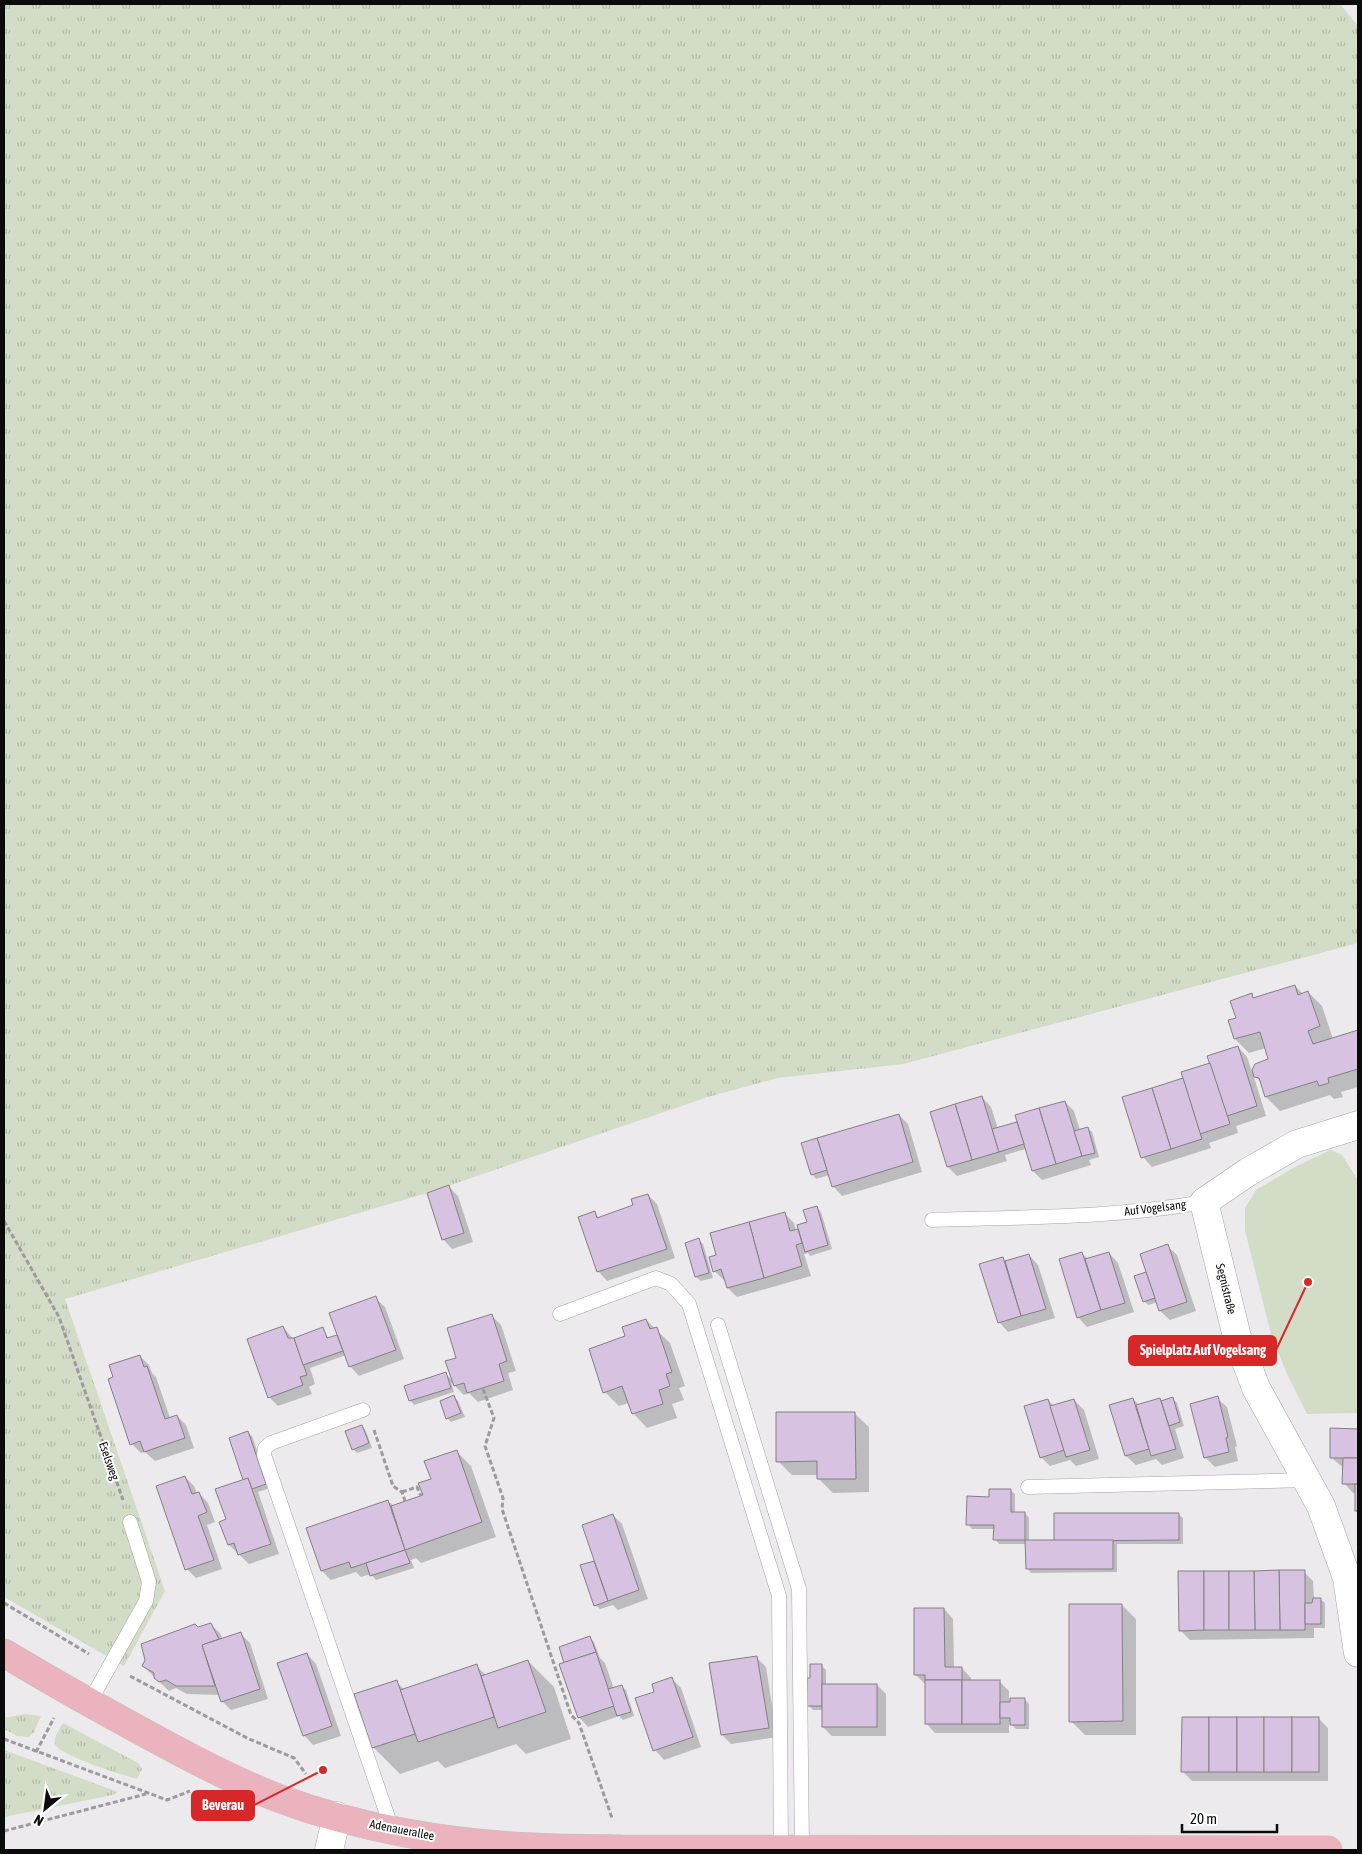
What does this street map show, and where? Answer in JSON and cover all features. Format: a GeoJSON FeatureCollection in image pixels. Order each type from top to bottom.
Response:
{"type":"FeatureCollection","features":[{"type":"Feature","properties":{"kind":"main road","name":"Adenauerallee"},"geometry":{"type":"LineString","coordinates":[[4,1653],[89,1703],[226,1776],[279,1798],[337,1816],[392,1829],[438,1837],[533,1847],[621,1850],[1328,1850]]}},
{"type":"Feature","properties":{"kind":"street","name":"Auf Vogelsang"},"geometry":{"type":"LineString","coordinates":[[1204,1202],[1248,1172],[1297,1144],[1358,1124]]}},
{"type":"Feature","properties":{"kind":"street","name":"Segnistraße"},"geometry":{"type":"LineString","coordinates":[[1204,1202],[1241,1346],[1256,1388],[1308,1480],[1353,1577],[1358,1654]]}},
{"type":"Feature","properties":{"kind":"street"},"geometry":{"type":"LineString","coordinates":[[329,1850],[337,1816]]}},
{"type":"Feature","properties":{"kind":"lane","name":"Auf Vogelsang"},"geometry":{"type":"LineString","coordinates":[[932,1220],[1119,1213],[1204,1202]]}},
{"type":"Feature","properties":{"kind":"lane"},"geometry":{"type":"LineString","coordinates":[[560,1314],[656,1278],[671,1284],[689,1304],[779,1596],[791,1849]]}},
{"type":"Feature","properties":{"kind":"lane"},"geometry":{"type":"LineString","coordinates":[[718,1326],[798,1589],[791,1849]]}},
{"type":"Feature","properties":{"kind":"lane"},"geometry":{"type":"LineString","coordinates":[[363,1410],[271,1443],[265,1448],[264,1455],[392,1829]]}},
{"type":"Feature","properties":{"kind":"lane"},"geometry":{"type":"LineString","coordinates":[[1028,1487],[1308,1480]]}},
{"type":"Feature","properties":{"kind":"lane"},"geometry":{"type":"LineString","coordinates":[[89,1703],[146,1601],[149,1582],[130,1522]]}},
{"type":"Feature","properties":{"kind":"path","name":"Eselsweg"},"geometry":{"type":"LineString","coordinates":[[4,1221],[59,1317],[130,1522]]}},
{"type":"Feature","properties":{"kind":"path"},"geometry":{"type":"LineString","coordinates":[[483,1388],[494,1418],[485,1446],[503,1498],[502,1509],[571,1715],[579,1723],[621,1850]]}},
{"type":"Feature","properties":{"kind":"path"},"geometry":{"type":"LineString","coordinates":[[373,1425],[393,1486],[402,1492],[405,1501]]}},
{"type":"Feature","properties":{"kind":"path"},"geometry":{"type":"LineString","coordinates":[[402,1492],[417,1487],[421,1496]]}},
{"type":"Feature","properties":{"kind":"path"},"geometry":{"type":"LineString","coordinates":[[4,1603],[89,1654]]}},
{"type":"Feature","properties":{"kind":"path"},"geometry":{"type":"LineString","coordinates":[[110,1665],[247,1738],[294,1758],[310,1780]]}},
{"type":"Feature","properties":{"kind":"path"},"geometry":{"type":"LineString","coordinates":[[4,1739],[146,1794],[167,1800],[226,1776]]}},
{"type":"Feature","properties":{"kind":"path"},"geometry":{"type":"LineString","coordinates":[[4,1831],[146,1794]]}},
{"type":"Feature","properties":{"kind":"green space"},"geometry":{"type":"Polygon","coordinates":[[[4,4],[1340,4],[1358,26],[1358,943],[903,1064],[778,1078],[708,1097],[427,1193],[65,1299],[165,1591],[124,1666],[4,1597],[4,4]]]}},
{"type":"Feature","properties":{"kind":"green space"},"geometry":{"type":"Polygon","coordinates":[[[1330,1150],[1342,1155],[1358,1180],[1358,1413],[1307,1414],[1286,1372],[1271,1334],[1245,1230],[1245,1208],[1256,1190],[1293,1168],[1330,1150]]]}},
{"type":"Feature","properties":{"kind":"green space"},"geometry":{"type":"Polygon","coordinates":[[[25,1714],[41,1716],[34,1732],[29,1737],[17,1736],[4,1729],[4,1718],[25,1714]]]}},
{"type":"Feature","properties":{"kind":"green space"},"geometry":{"type":"Polygon","coordinates":[[[63,1723],[138,1763],[142,1769],[137,1779],[79,1759],[59,1748],[55,1744],[55,1739],[63,1723]]]}},
{"type":"Feature","properties":{"kind":"green space"},"geometry":{"type":"Polygon","coordinates":[[[4,1750],[118,1792],[112,1795],[4,1817],[4,1750]]]}},
{"type":"Feature","properties":{"kind":"building"},"geometry":{"type":"Polygon","coordinates":[[[1295,985],[1298,995],[1308,991],[1320,1026],[1308,1031],[1313,1044],[1358,1030],[1358,1069],[1328,1078],[1329,1083],[1319,1086],[1317,1081],[1265,1097],[1259,1078],[1254,1077],[1252,1070],[1255,1064],[1268,1059],[1260,1032],[1234,1039],[1228,1020],[1236,1018],[1230,1001],[1252,993],[1253,998],[1295,985]]]}},
{"type":"Feature","properties":{"kind":"building"},"geometry":{"type":"Polygon","coordinates":[[[1238,1046],[1257,1106],[1227,1116],[1207,1056],[1238,1046]]]}},
{"type":"Feature","properties":{"kind":"building"},"geometry":{"type":"Polygon","coordinates":[[[1210,1063],[1230,1124],[1200,1134],[1181,1072],[1210,1063]]]}},
{"type":"Feature","properties":{"kind":"building"},"geometry":{"type":"Polygon","coordinates":[[[1183,1078],[1202,1139],[1171,1149],[1152,1088],[1183,1078]]]}},
{"type":"Feature","properties":{"kind":"building"},"geometry":{"type":"Polygon","coordinates":[[[1152,1088],[1171,1149],[1141,1158],[1122,1097],[1152,1088]]]}},
{"type":"Feature","properties":{"kind":"building"},"geometry":{"type":"Polygon","coordinates":[[[982,1096],[999,1152],[972,1160],[955,1104],[982,1096]]]}},
{"type":"Feature","properties":{"kind":"building"},"geometry":{"type":"Polygon","coordinates":[[[1065,1101],[1082,1156],[1056,1164],[1039,1108],[1065,1101]]]}},
{"type":"Feature","properties":{"kind":"building"},"geometry":{"type":"Polygon","coordinates":[[[955,1104],[972,1160],[947,1167],[930,1112],[955,1104]]]}},
{"type":"Feature","properties":{"kind":"building"},"geometry":{"type":"Polygon","coordinates":[[[1039,1108],[1056,1164],[1032,1171],[1015,1115],[1039,1108]]]}},
{"type":"Feature","properties":{"kind":"building"},"geometry":{"type":"Polygon","coordinates":[[[899,1114],[913,1162],[832,1187],[817,1138],[899,1114]]]}},
{"type":"Feature","properties":{"kind":"building"},"geometry":{"type":"Polygon","coordinates":[[[1017,1122],[1024,1144],[999,1152],[992,1129],[1017,1122]]]}},
{"type":"Feature","properties":{"kind":"building"},"geometry":{"type":"Polygon","coordinates":[[[1088,1127],[1095,1153],[1082,1156],[1074,1131],[1088,1127]]]}},
{"type":"Feature","properties":{"kind":"building"},"geometry":{"type":"Polygon","coordinates":[[[817,1138],[827,1170],[811,1175],[801,1143],[817,1138]]]}},
{"type":"Feature","properties":{"kind":"building"},"geometry":{"type":"Polygon","coordinates":[[[449,1185],[464,1233],[442,1240],[427,1193],[449,1185]]]}},
{"type":"Feature","properties":{"kind":"building"},"geometry":{"type":"Polygon","coordinates":[[[648,1194],[667,1249],[597,1272],[578,1217],[595,1211],[597,1218],[633,1205],[631,1199],[648,1194]]]}},
{"type":"Feature","properties":{"kind":"building"},"geometry":{"type":"Polygon","coordinates":[[[817,1206],[828,1245],[805,1252],[797,1225],[807,1222],[803,1210],[817,1206]]]}},
{"type":"Feature","properties":{"kind":"building"},"geometry":{"type":"Polygon","coordinates":[[[785,1212],[790,1231],[798,1229],[802,1243],[796,1245],[802,1266],[764,1278],[749,1222],[785,1212]]]}},
{"type":"Feature","properties":{"kind":"building"},"geometry":{"type":"Polygon","coordinates":[[[749,1222],[764,1278],[727,1288],[721,1269],[713,1272],[709,1257],[716,1255],[710,1233],[749,1222]]]}},
{"type":"Feature","properties":{"kind":"building"},"geometry":{"type":"Polygon","coordinates":[[[699,1238],[709,1273],[695,1277],[685,1243],[699,1238]]]}},
{"type":"Feature","properties":{"kind":"building"},"geometry":{"type":"Polygon","coordinates":[[[1168,1244],[1187,1302],[1159,1311],[1140,1254],[1168,1244]]]}},
{"type":"Feature","properties":{"kind":"building"},"geometry":{"type":"Polygon","coordinates":[[[1082,1252],[1101,1310],[1077,1318],[1059,1259],[1082,1252]]]}},
{"type":"Feature","properties":{"kind":"building"},"geometry":{"type":"Polygon","coordinates":[[[1109,1252],[1125,1303],[1101,1310],[1085,1259],[1109,1252]]]}},
{"type":"Feature","properties":{"kind":"building"},"geometry":{"type":"Polygon","coordinates":[[[1029,1254],[1046,1309],[1021,1316],[1005,1261],[1029,1254]]]}},
{"type":"Feature","properties":{"kind":"building"},"geometry":{"type":"Polygon","coordinates":[[[1003,1257],[1021,1316],[998,1323],[979,1264],[1003,1257]]]}},
{"type":"Feature","properties":{"kind":"building"},"geometry":{"type":"Polygon","coordinates":[[[1146,1272],[1155,1298],[1143,1302],[1134,1276],[1146,1272]]]}},
{"type":"Feature","properties":{"kind":"building"},"geometry":{"type":"Polygon","coordinates":[[[376,1296],[396,1350],[349,1367],[329,1313],[376,1296]]]}},
{"type":"Feature","properties":{"kind":"building"},"geometry":{"type":"Polygon","coordinates":[[[492,1314],[507,1361],[499,1364],[504,1381],[467,1393],[464,1383],[454,1386],[445,1361],[456,1358],[447,1328],[492,1314]]]}},
{"type":"Feature","properties":{"kind":"building"},"geometry":{"type":"Polygon","coordinates":[[[646,1319],[650,1329],[657,1327],[672,1372],[666,1374],[670,1386],[659,1390],[663,1404],[632,1414],[622,1386],[603,1393],[589,1349],[625,1336],[622,1327],[646,1319]]]}},
{"type":"Feature","properties":{"kind":"building"},"geometry":{"type":"Polygon","coordinates":[[[283,1326],[288,1338],[294,1338],[307,1375],[300,1377],[303,1385],[268,1398],[247,1339],[283,1326]]]}},
{"type":"Feature","properties":{"kind":"building"},"geometry":{"type":"Polygon","coordinates":[[[323,1327],[327,1338],[337,1335],[343,1351],[303,1365],[294,1338],[323,1327]]]}},
{"type":"Feature","properties":{"kind":"building"},"geometry":{"type":"Polygon","coordinates":[[[140,1355],[144,1367],[147,1366],[165,1419],[177,1415],[185,1438],[144,1452],[140,1441],[130,1445],[108,1379],[113,1377],[109,1365],[140,1355]]]}},
{"type":"Feature","properties":{"kind":"building"},"geometry":{"type":"Polygon","coordinates":[[[446,1372],[451,1388],[409,1401],[404,1386],[446,1372]]]}},
{"type":"Feature","properties":{"kind":"building"},"geometry":{"type":"Polygon","coordinates":[[[454,1395],[461,1413],[446,1419],[440,1401],[454,1395]]]}},
{"type":"Feature","properties":{"kind":"building"},"geometry":{"type":"Polygon","coordinates":[[[1218,1396],[1228,1437],[1226,1438],[1229,1452],[1204,1458],[1190,1404],[1218,1396]]]}},
{"type":"Feature","properties":{"kind":"building"},"geometry":{"type":"Polygon","coordinates":[[[1173,1397],[1180,1422],[1169,1426],[1161,1401],[1173,1397]]]}},
{"type":"Feature","properties":{"kind":"building"},"geometry":{"type":"Polygon","coordinates":[[[1133,1398],[1149,1449],[1125,1456],[1109,1405],[1133,1398]]]}},
{"type":"Feature","properties":{"kind":"building"},"geometry":{"type":"Polygon","coordinates":[[[1160,1398],[1176,1449],[1151,1456],[1136,1405],[1160,1398]]]}},
{"type":"Feature","properties":{"kind":"building"},"geometry":{"type":"Polygon","coordinates":[[[1048,1399],[1064,1450],[1040,1458],[1024,1406],[1048,1399]]]}},
{"type":"Feature","properties":{"kind":"building"},"geometry":{"type":"Polygon","coordinates":[[[1074,1399],[1090,1450],[1066,1457],[1050,1406],[1074,1399]]]}},
{"type":"Feature","properties":{"kind":"building"},"geometry":{"type":"Polygon","coordinates":[[[776,1412],[855,1412],[856,1479],[817,1479],[817,1461],[776,1462],[776,1412]]]}},
{"type":"Feature","properties":{"kind":"building"},"geometry":{"type":"Polygon","coordinates":[[[362,1425],[369,1443],[352,1450],[345,1431],[362,1425]]]}},
{"type":"Feature","properties":{"kind":"building"},"geometry":{"type":"Polygon","coordinates":[[[1330,1428],[1358,1429],[1358,1458],[1330,1458],[1330,1428]]]}},
{"type":"Feature","properties":{"kind":"building"},"geometry":{"type":"Polygon","coordinates":[[[248,1431],[266,1484],[252,1489],[248,1478],[243,1480],[229,1438],[248,1431]]]}},
{"type":"Feature","properties":{"kind":"building"},"geometry":{"type":"Polygon","coordinates":[[[457,1450],[482,1522],[405,1550],[391,1506],[423,1495],[418,1483],[431,1479],[424,1461],[457,1450]]]}},
{"type":"Feature","properties":{"kind":"building"},"geometry":{"type":"Polygon","coordinates":[[[1343,1458],[1358,1458],[1358,1484],[1342,1484],[1343,1458]]]}},
{"type":"Feature","properties":{"kind":"building"},"geometry":{"type":"Polygon","coordinates":[[[185,1476],[192,1494],[199,1492],[207,1512],[198,1516],[214,1560],[185,1570],[156,1486],[185,1476]]]}},
{"type":"Feature","properties":{"kind":"building"},"geometry":{"type":"Polygon","coordinates":[[[248,1478],[271,1544],[238,1555],[234,1543],[228,1545],[219,1522],[226,1519],[215,1489],[248,1478]]]}},
{"type":"Feature","properties":{"kind":"building"},"geometry":{"type":"Polygon","coordinates":[[[1355,1484],[1358,1484],[1358,1511],[1355,1511],[1355,1484]]]}},
{"type":"Feature","properties":{"kind":"building"},"geometry":{"type":"Polygon","coordinates":[[[989,1489],[1011,1489],[1011,1512],[1025,1512],[1025,1540],[993,1540],[994,1525],[966,1525],[967,1496],[989,1497],[989,1489]]]}},
{"type":"Feature","properties":{"kind":"building"},"geometry":{"type":"Polygon","coordinates":[[[388,1500],[405,1550],[351,1568],[349,1562],[321,1571],[306,1528],[388,1500]]]}},
{"type":"Feature","properties":{"kind":"building"},"geometry":{"type":"Polygon","coordinates":[[[1054,1513],[1179,1513],[1179,1540],[1054,1541],[1054,1513]]]}},
{"type":"Feature","properties":{"kind":"building"},"geometry":{"type":"Polygon","coordinates":[[[613,1514],[639,1590],[608,1601],[582,1525],[613,1514]]]}},
{"type":"Feature","properties":{"kind":"building"},"geometry":{"type":"Polygon","coordinates":[[[1025,1540],[1113,1540],[1113,1569],[1026,1569],[1025,1540]]]}},
{"type":"Feature","properties":{"kind":"building"},"geometry":{"type":"Polygon","coordinates":[[[405,1550],[410,1563],[370,1576],[366,1563],[405,1550]]]}},
{"type":"Feature","properties":{"kind":"building"},"geometry":{"type":"Polygon","coordinates":[[[594,1561],[608,1601],[594,1606],[580,1565],[594,1561]]]}},
{"type":"Feature","properties":{"kind":"building"},"geometry":{"type":"Polygon","coordinates":[[[1279,1570],[1305,1570],[1305,1630],[1280,1630],[1279,1570]]]}},
{"type":"Feature","properties":{"kind":"building"},"geometry":{"type":"Polygon","coordinates":[[[1279,1570],[1280,1630],[1255,1630],[1254,1571],[1279,1570]]]}},
{"type":"Feature","properties":{"kind":"building"},"geometry":{"type":"Polygon","coordinates":[[[1178,1571],[1204,1571],[1204,1630],[1179,1631],[1178,1571]]]}},
{"type":"Feature","properties":{"kind":"building"},"geometry":{"type":"Polygon","coordinates":[[[1204,1571],[1229,1571],[1229,1630],[1204,1630],[1204,1571]]]}},
{"type":"Feature","properties":{"kind":"building"},"geometry":{"type":"Polygon","coordinates":[[[1229,1571],[1254,1571],[1255,1630],[1229,1630],[1229,1571]]]}},
{"type":"Feature","properties":{"kind":"building"},"geometry":{"type":"Polygon","coordinates":[[[1313,1598],[1321,1598],[1321,1624],[1305,1624],[1305,1603],[1312,1603],[1313,1598]]]}},
{"type":"Feature","properties":{"kind":"building"},"geometry":{"type":"Polygon","coordinates":[[[1069,1604],[1122,1604],[1123,1721],[1069,1722],[1069,1604]]]}},
{"type":"Feature","properties":{"kind":"building"},"geometry":{"type":"Polygon","coordinates":[[[914,1608],[944,1608],[945,1667],[962,1667],[962,1680],[925,1680],[925,1675],[914,1675],[914,1608]]]}},
{"type":"Feature","properties":{"kind":"building"},"geometry":{"type":"Polygon","coordinates":[[[211,1623],[219,1639],[202,1645],[215,1686],[176,1686],[166,1680],[159,1682],[154,1678],[154,1673],[142,1666],[145,1660],[141,1644],[195,1624],[198,1627],[211,1623]]]}},
{"type":"Feature","properties":{"kind":"building"},"geometry":{"type":"Polygon","coordinates":[[[241,1632],[260,1689],[221,1702],[202,1645],[241,1632]]]}},
{"type":"Feature","properties":{"kind":"building"},"geometry":{"type":"Polygon","coordinates":[[[590,1636],[596,1652],[564,1663],[559,1647],[590,1636]]]}},
{"type":"Feature","properties":{"kind":"building"},"geometry":{"type":"Polygon","coordinates":[[[596,1652],[614,1706],[578,1718],[559,1664],[596,1652]]]}},
{"type":"Feature","properties":{"kind":"building"},"geometry":{"type":"Polygon","coordinates":[[[307,1653],[332,1726],[303,1736],[277,1663],[307,1653]]]}},
{"type":"Feature","properties":{"kind":"building"},"geometry":{"type":"Polygon","coordinates":[[[757,1656],[769,1728],[721,1735],[709,1663],[757,1656]]]}},
{"type":"Feature","properties":{"kind":"building"},"geometry":{"type":"Polygon","coordinates":[[[528,1660],[546,1712],[498,1728],[481,1676],[528,1660]]]}},
{"type":"Feature","properties":{"kind":"building"},"geometry":{"type":"Polygon","coordinates":[[[477,1664],[494,1717],[418,1742],[400,1690],[477,1664]]]}},
{"type":"Feature","properties":{"kind":"building"},"geometry":{"type":"Polygon","coordinates":[[[810,1664],[822,1664],[822,1706],[807,1706],[807,1678],[810,1678],[810,1664]]]}},
{"type":"Feature","properties":{"kind":"building"},"geometry":{"type":"Polygon","coordinates":[[[672,1677],[693,1737],[653,1751],[635,1698],[654,1692],[652,1684],[672,1677]]]}},
{"type":"Feature","properties":{"kind":"building"},"geometry":{"type":"Polygon","coordinates":[[[397,1680],[415,1734],[372,1748],[354,1694],[397,1680]]]}},
{"type":"Feature","properties":{"kind":"building"},"geometry":{"type":"Polygon","coordinates":[[[925,1680],[962,1680],[962,1724],[925,1724],[925,1680]]]}},
{"type":"Feature","properties":{"kind":"building"},"geometry":{"type":"Polygon","coordinates":[[[962,1680],[1000,1680],[1000,1724],[962,1724],[962,1680]]]}},
{"type":"Feature","properties":{"kind":"building"},"geometry":{"type":"Polygon","coordinates":[[[822,1684],[877,1684],[877,1727],[822,1727],[822,1684]]]}},
{"type":"Feature","properties":{"kind":"building"},"geometry":{"type":"Polygon","coordinates":[[[622,1685],[631,1712],[617,1716],[608,1689],[622,1685]]]}},
{"type":"Feature","properties":{"kind":"building"},"geometry":{"type":"Polygon","coordinates":[[[1010,1698],[1025,1698],[1025,1725],[1010,1725],[1010,1718],[1000,1718],[1000,1702],[1010,1702],[1010,1698]]]}},
{"type":"Feature","properties":{"kind":"building"},"geometry":{"type":"Polygon","coordinates":[[[1182,1717],[1209,1717],[1209,1772],[1181,1772],[1182,1717]]]}},
{"type":"Feature","properties":{"kind":"building"},"geometry":{"type":"Polygon","coordinates":[[[1209,1717],[1237,1717],[1237,1772],[1209,1772],[1209,1717]]]}},
{"type":"Feature","properties":{"kind":"building"},"geometry":{"type":"Polygon","coordinates":[[[1237,1717],[1264,1717],[1264,1772],[1237,1772],[1237,1717]]]}},
{"type":"Feature","properties":{"kind":"building"},"geometry":{"type":"Polygon","coordinates":[[[1264,1717],[1292,1717],[1292,1772],[1264,1772],[1264,1717]]]}},
{"type":"Feature","properties":{"kind":"building"},"geometry":{"type":"Polygon","coordinates":[[[1292,1717],[1319,1717],[1319,1772],[1292,1772],[1292,1717]]]}},
{"type":"Feature","properties":{"kind":"place","name":"Spielplatz Auf Vogelsang"},"geometry":{"type":"Point","coordinates":[1308,1282]}},
{"type":"Feature","properties":{"kind":"place","name":"Beverau"},"geometry":{"type":"Point","coordinates":[323,1770]}}]}
